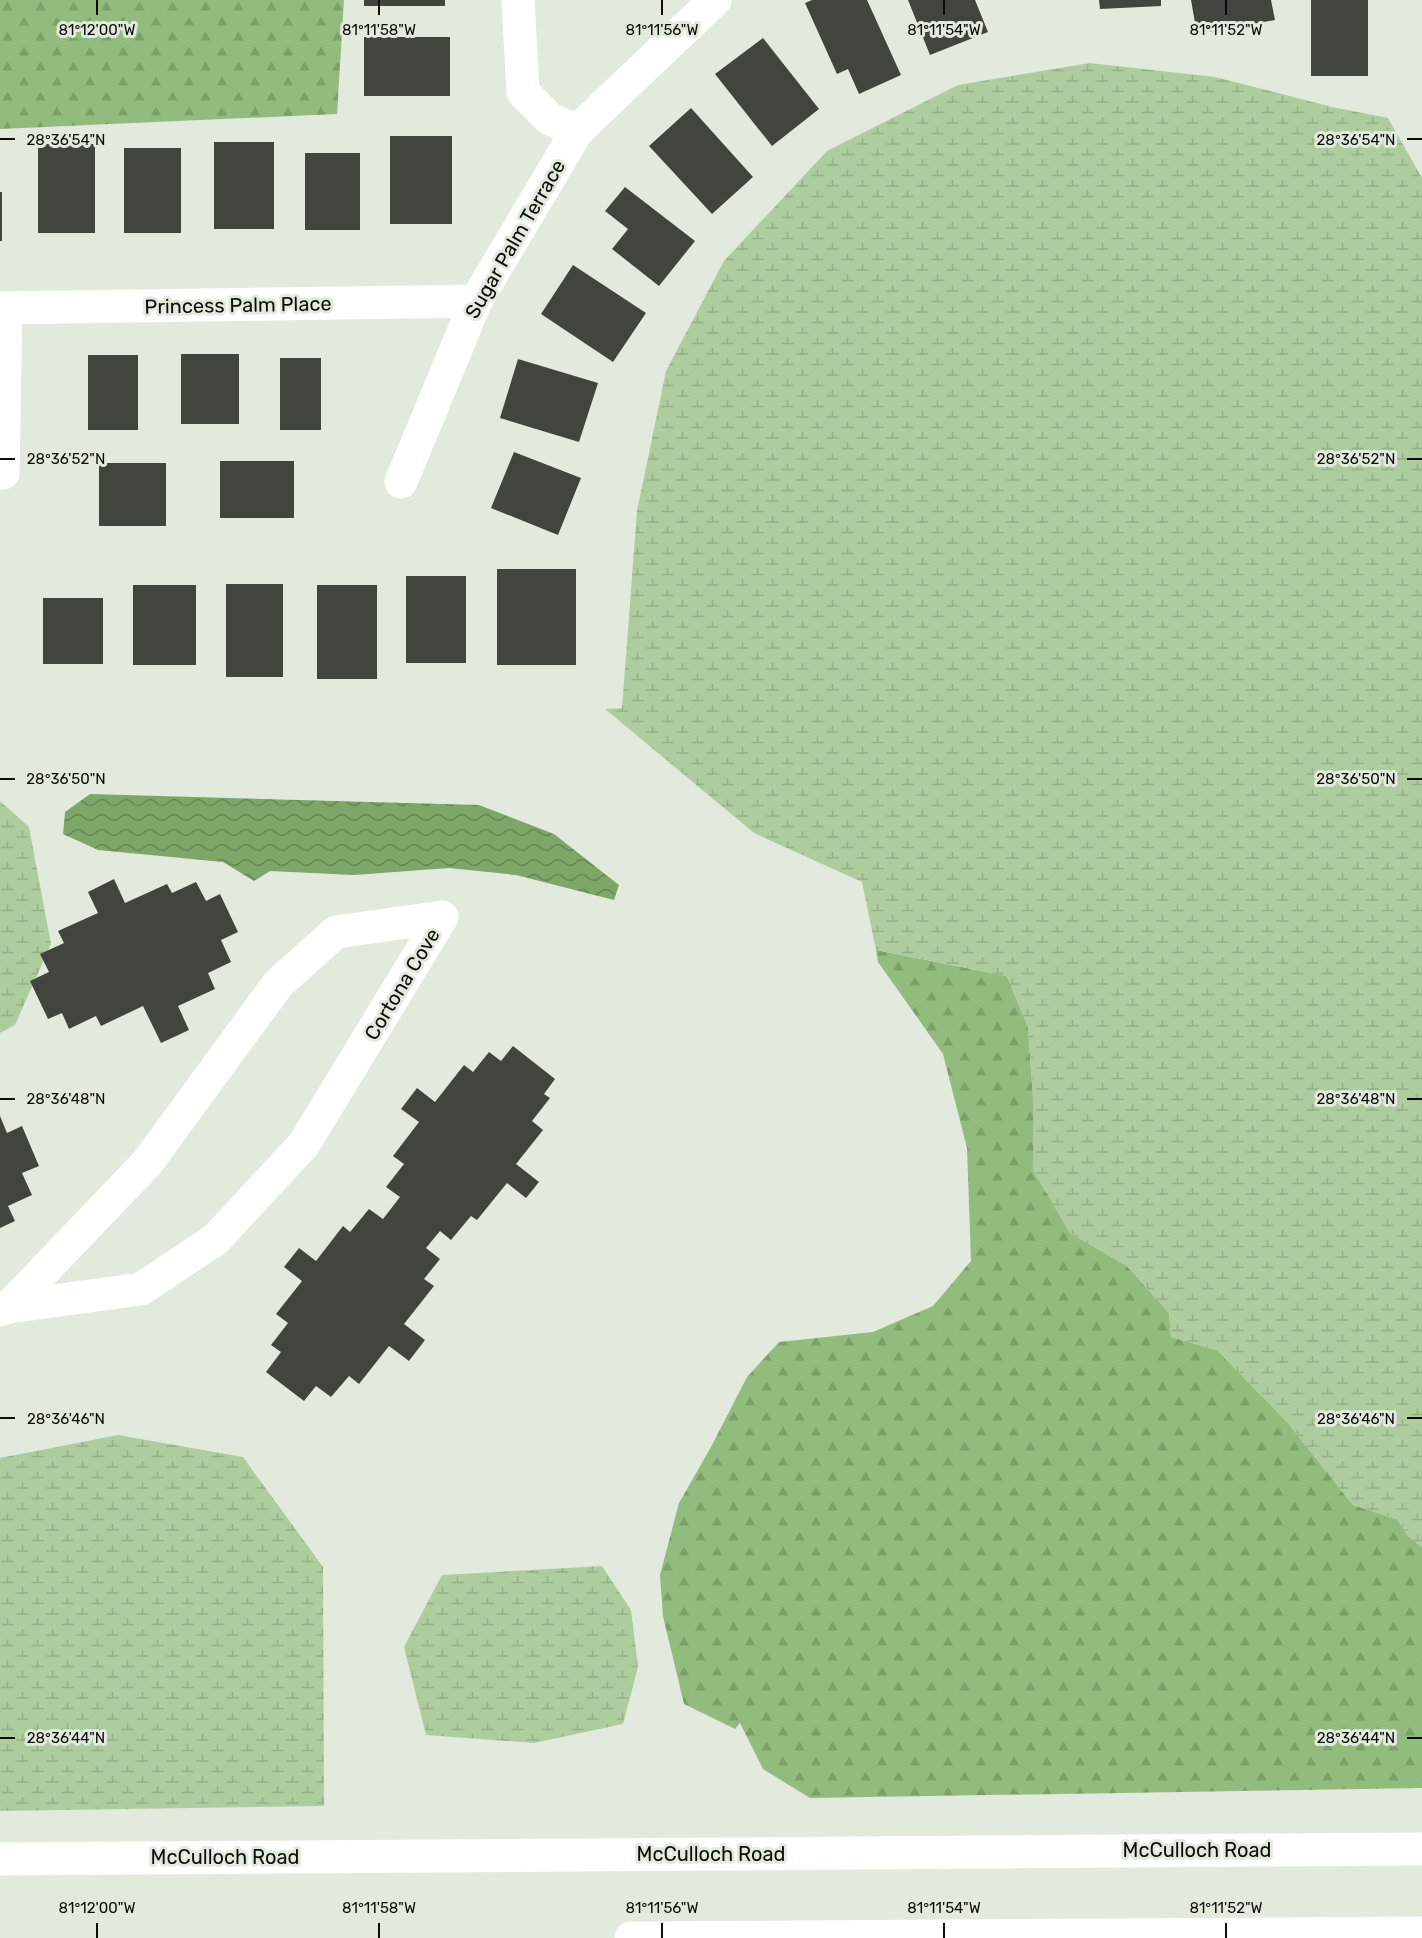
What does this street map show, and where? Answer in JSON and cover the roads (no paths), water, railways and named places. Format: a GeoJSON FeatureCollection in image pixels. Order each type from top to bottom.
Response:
{"type":"FeatureCollection","features":[{"type":"Feature","properties":{"kind":"street"},"geometry":{"type":"LineString","coordinates":[[518,0],[524,92],[550,119],[577,131]]}},
{"type":"Feature","properties":{"kind":"street","name":"Sugar Palm Terrace"},"geometry":{"type":"LineString","coordinates":[[400,482],[476,301],[577,131],[715,0]]}},
{"type":"Feature","properties":{"kind":"street","name":"Princess Palm Place"},"geometry":{"type":"LineString","coordinates":[[3,308],[476,301]]}},
{"type":"Feature","properties":{"kind":"street"},"geometry":{"type":"LineString","coordinates":[[3,308],[3,473]]}},
{"type":"Feature","properties":{"kind":"street","name":"Cortona Cove"},"geometry":{"type":"LineString","coordinates":[[442,917],[304,1144],[216,1239],[141,1289],[4,1309],[147,1163],[278,984],[336,932],[442,917]]}},
{"type":"Feature","properties":{"kind":"street","name":"McCulloch Road"},"geometry":{"type":"LineString","coordinates":[[0,1859],[1422,1849]]}},
{"type":"Feature","properties":{"kind":"street"},"geometry":{"type":"LineString","coordinates":[[631,1938],[1422,1933]]}},
{"type":"Feature","properties":{"kind":"water"},"geometry":{"type":"Polygon","coordinates":[[[90,794],[479,805],[554,834],[619,885],[614,900],[516,875],[449,868],[354,875],[270,871],[254,881],[223,862],[98,850],[63,834],[65,812],[90,794]]]}}]}
